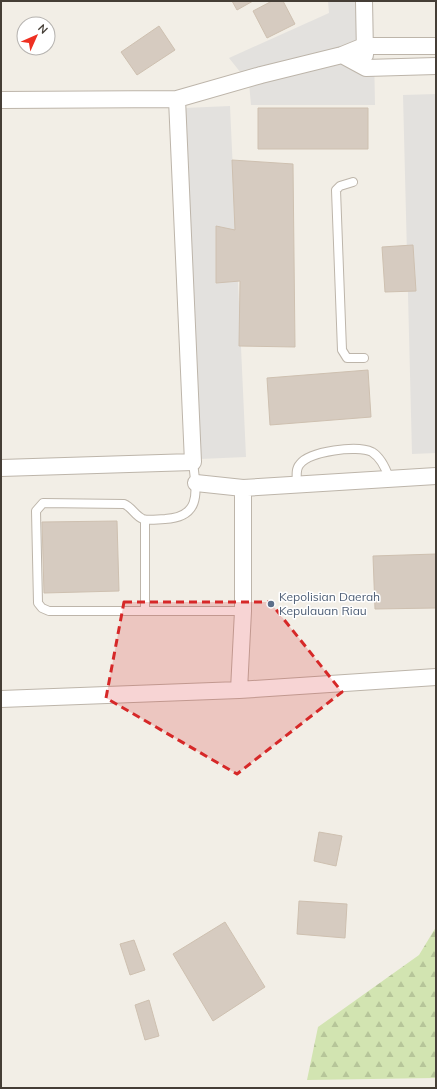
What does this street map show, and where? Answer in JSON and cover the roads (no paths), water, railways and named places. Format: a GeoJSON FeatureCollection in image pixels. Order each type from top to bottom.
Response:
{"type":"FeatureCollection","features":[{"type":"Feature","properties":{"kind":"street"},"geometry":{"type":"LineString","coordinates":[[364,1],[364,46],[366,68]]}},
{"type":"Feature","properties":{"kind":"street"},"geometry":{"type":"LineString","coordinates":[[1,100],[177,99],[260,75],[342,55],[364,46],[436,46]]}},
{"type":"Feature","properties":{"kind":"street"},"geometry":{"type":"LineString","coordinates":[[342,55],[366,68],[436,66]]}},
{"type":"Feature","properties":{"kind":"street"},"geometry":{"type":"LineString","coordinates":[[1,468],[193,462],[177,99]]}},
{"type":"Feature","properties":{"kind":"street"},"geometry":{"type":"LineString","coordinates":[[196,483],[242,488],[436,476]]}},
{"type":"Feature","properties":{"kind":"street"},"geometry":{"type":"LineString","coordinates":[[239,690],[243,611],[242,488]]}},
{"type":"Feature","properties":{"kind":"street"},"geometry":{"type":"LineString","coordinates":[[1,699],[239,690],[436,678]]}},
{"type":"Feature","properties":{"kind":"lane"},"geometry":{"type":"LineString","coordinates":[[353,182],[340,186],[336,190],[342,350],[347,358],[364,358]]}},
{"type":"Feature","properties":{"kind":"lane"},"geometry":{"type":"LineString","coordinates":[[297,485],[297,469],[305,459],[319,453],[336,451],[367,451],[372,453],[378,458],[389,478]]}},
{"type":"Feature","properties":{"kind":"lane"},"geometry":{"type":"LineString","coordinates":[[193,462],[197,493],[190,511],[175,518],[145,520],[139,517],[124,504],[42,503],[36,511],[38,603],[42,608],[50,612],[243,611]]}},
{"type":"Feature","properties":{"kind":"lane"},"geometry":{"type":"LineString","coordinates":[[145,520],[145,611]]}},
{"type":"Feature","properties":{"kind":"place","name":"Kepolisian Daerah Kepulauan Riau"},"geometry":{"type":"Point","coordinates":[271,604]}}]}
